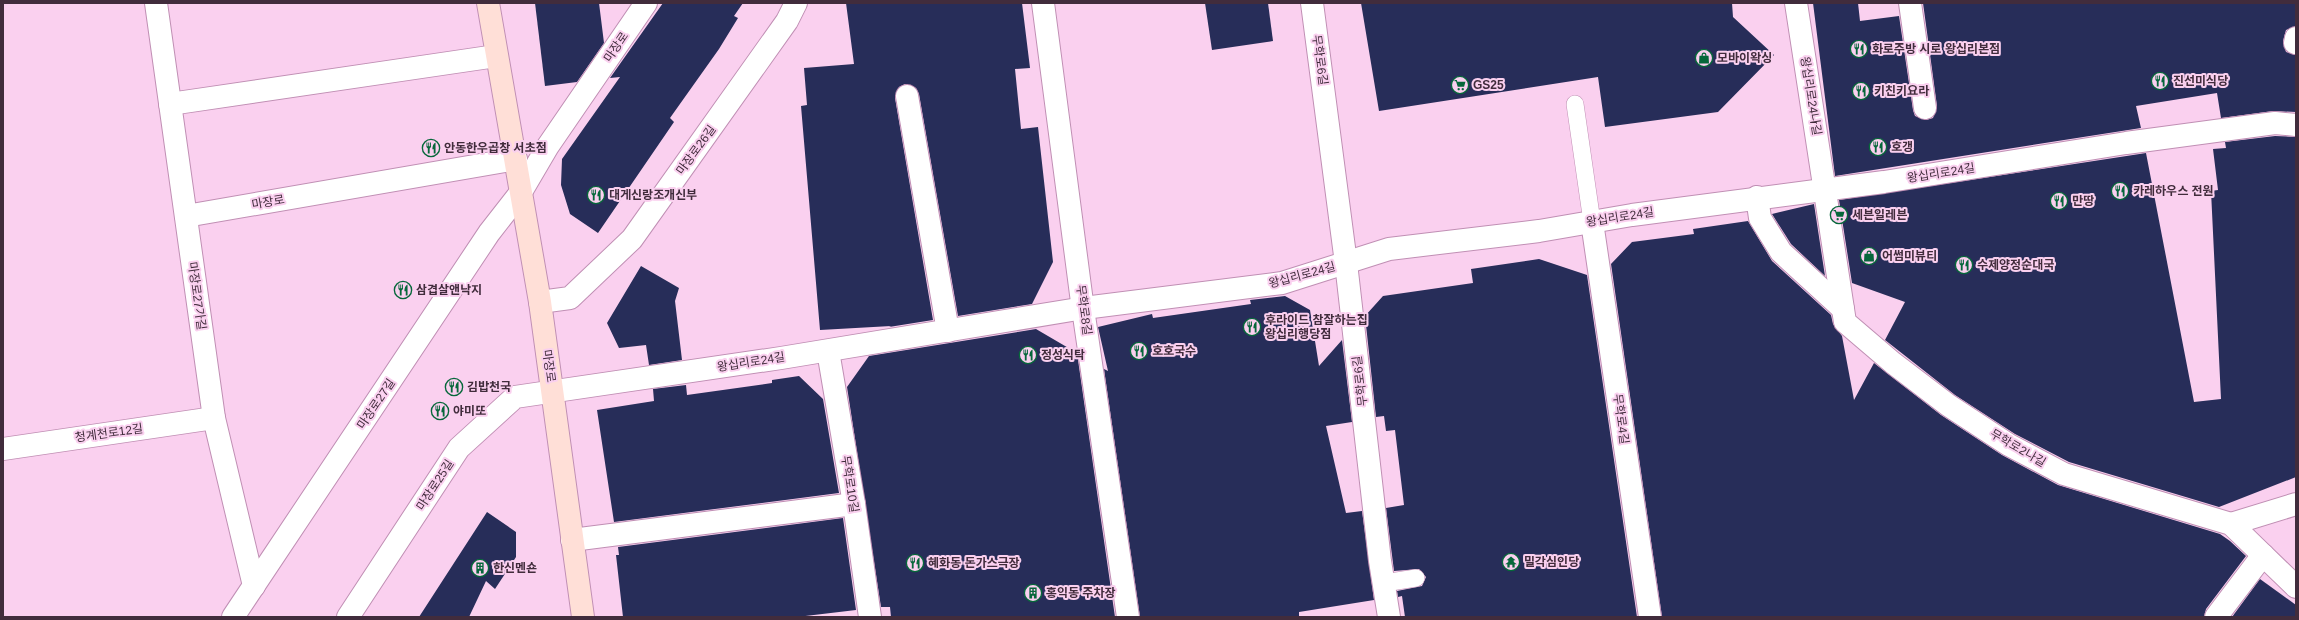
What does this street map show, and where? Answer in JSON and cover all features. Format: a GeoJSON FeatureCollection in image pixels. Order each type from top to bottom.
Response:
{"type":"FeatureCollection","features":[{"type":"Feature","properties":{"kind":"main road","name":"마장로"},"geometry":{"type":"LineString","coordinates":[[488,3],[540,302],[583,617]]}},
{"type":"Feature","properties":{"kind":"street","name":"마장로27가길"},"geometry":{"type":"LineString","coordinates":[[156,3],[214,418],[254,586]]}},
{"type":"Feature","properties":{"kind":"street","name":"마장로"},"geometry":{"type":"LineString","coordinates":[[521,192],[548,146],[646,3]]}},
{"type":"Feature","properties":{"kind":"street","name":"마장로26길"},"geometry":{"type":"LineString","coordinates":[[540,302],[570,298],[632,239],[787,21],[796,3]]}},
{"type":"Feature","properties":{"kind":"street","name":"무학로8길"},"geometry":{"type":"LineString","coordinates":[[1043,3],[1084,308],[1128,617]]}},
{"type":"Feature","properties":{"kind":"street","name":"무학로6길"},"geometry":{"type":"LineString","coordinates":[[1312,3],[1346,263],[1389,617]]}},
{"type":"Feature","properties":{"kind":"street","name":"왕십리로24나길"},"geometry":{"type":"LineString","coordinates":[[1796,3],[1826,189]]}},
{"type":"Feature","properties":{"kind":"street"},"geometry":{"type":"LineString","coordinates":[[1910,3],[1925,108]]}},
{"type":"Feature","properties":{"kind":"street"},"geometry":{"type":"LineString","coordinates":[[170,104],[496,56]]}},
{"type":"Feature","properties":{"kind":"street"},"geometry":{"type":"LineString","coordinates":[[907,96],[948,331]]}},
{"type":"Feature","properties":{"kind":"street","name":"왕십리로24길"},"geometry":{"type":"LineString","coordinates":[[553,392],[828,350],[1084,308],[1282,282],[1389,249],[1539,231],[1757,197],[1884,182],[2142,141],[2275,123],[2296,125]]}},
{"type":"Feature","properties":{"kind":"street","name":"마장로"},"geometry":{"type":"LineString","coordinates":[[186,216],[516,160]]}},
{"type":"Feature","properties":{"kind":"street","name":"무학로2나길"},"geometry":{"type":"LineString","coordinates":[[1826,189],[1845,322],[1892,363],[1948,405],[2014,447],[2064,474],[2231,524],[2296,587]]}},
{"type":"Feature","properties":{"kind":"street","name":"마장로27길"},"geometry":{"type":"LineString","coordinates":[[233,617],[489,233],[521,192]]}},
{"type":"Feature","properties":{"kind":"street","name":"무학로2나길"},"geometry":{"type":"LineString","coordinates":[[1757,197],[1760,218],[1781,252],[1844,309]]}},
{"type":"Feature","properties":{"kind":"street","name":"무학로4길"},"geometry":{"type":"LineString","coordinates":[[1592,222],[1650,617]]}},
{"type":"Feature","properties":{"kind":"street","name":"무학로10길"},"geometry":{"type":"LineString","coordinates":[[828,350],[854,504],[870,617]]}},
{"type":"Feature","properties":{"kind":"street","name":"마장로25길"},"geometry":{"type":"LineString","coordinates":[[348,617],[459,448],[515,397],[553,392]]}},
{"type":"Feature","properties":{"kind":"street","name":"청계천로12길"},"geometry":{"type":"LineString","coordinates":[[3,449],[214,418]]}},
{"type":"Feature","properties":{"kind":"street"},"geometry":{"type":"LineString","coordinates":[[572,540],[854,504]]}},
{"type":"Feature","properties":{"kind":"street"},"geometry":{"type":"LineString","coordinates":[[2231,524],[2296,504]]}},
{"type":"Feature","properties":{"kind":"street"},"geometry":{"type":"LineString","coordinates":[[2216,617],[2263,555]]}},
{"type":"Feature","properties":{"kind":"lane"},"geometry":{"type":"LineString","coordinates":[[1575,104],[1592,222]]}},
{"type":"Feature","properties":{"kind":"lane"},"geometry":{"type":"LineString","coordinates":[[1384,583],[1416,578]]}},
{"type":"Feature","properties":{"kind":"building"},"geometry":{"type":"Polygon","coordinates":[[[535,3],[599,3],[604,43],[577,82],[545,86],[535,3]]]}},
{"type":"Feature","properties":{"kind":"building"},"geometry":{"type":"Polygon","coordinates":[[[663,3],[743,3],[734,16],[738,18],[719,49],[670,118],[674,122],[598,233],[570,214],[561,185],[562,159],[620,77],[610,78],[663,3]]]}},
{"type":"Feature","properties":{"kind":"building"},"geometry":{"type":"Polygon","coordinates":[[[846,3],[1022,3],[1030,68],[1015,69],[1021,129],[1038,127],[1053,262],[1032,304],[958,316],[919,94],[916,88],[905,84],[899,87],[895,98],[933,320],[889,327],[891,326],[820,330],[801,106],[807,105],[804,68],[854,64],[846,3]]]}},
{"type":"Feature","properties":{"kind":"building"},"geometry":{"type":"Polygon","coordinates":[[[1205,3],[1268,3],[1273,41],[1212,50],[1205,3]]]}},
{"type":"Feature","properties":{"kind":"building"},"geometry":{"type":"Polygon","coordinates":[[[1361,3],[1732,3],[1733,17],[1774,55],[1718,112],[1605,127],[1598,77],[1379,111],[1361,3]]]}},
{"type":"Feature","properties":{"kind":"building"},"geometry":{"type":"Polygon","coordinates":[[[1813,3],[1858,3],[1860,21],[1899,16],[1913,110],[1915,116],[1926,120],[1933,118],[1937,106],[1923,3],[2296,3],[2296,26],[2286,30],[2283,41],[2286,52],[2296,55],[2296,112],[2273,111],[2221,118],[2217,93],[2136,106],[2141,128],[1835,176],[1813,3]]]}},
{"type":"Feature","properties":{"kind":"building"},"geometry":{"type":"Polygon","coordinates":[[[2275,136],[2296,137],[2296,477],[2219,507],[2069,462],[2015,434],[1955,395],[1885,340],[1905,302],[1852,283],[1839,200],[2146,153],[2194,402],[2221,399],[2211,191],[2218,190],[2213,149],[2226,148],[2225,142],[2275,136]]]}},
{"type":"Feature","properties":{"kind":"building"},"geometry":{"type":"Polygon","coordinates":[[[1814,204],[1825,276],[1791,244],[1772,214],[1814,204]]]}},
{"type":"Feature","properties":{"kind":"building"},"geometry":{"type":"Polygon","coordinates":[[[1748,221],[1772,261],[1831,315],[1833,324],[1842,336],[1854,400],[1874,363],[1941,415],[2002,455],[2058,485],[2220,534],[2230,541],[2246,556],[2206,609],[2204,617],[1662,617],[1611,264],[1632,242],[1694,234],[1693,229],[1748,221]]]}},
{"type":"Feature","properties":{"kind":"building"},"geometry":{"type":"Polygon","coordinates":[[[1539,259],[1587,275],[1637,617],[1405,617],[1402,596],[1398,597],[1397,591],[1422,586],[1426,577],[1419,569],[1394,571],[1386,508],[1404,505],[1395,430],[1386,431],[1384,416],[1376,417],[1365,316],[1383,296],[1473,283],[1471,269],[1539,259]]]}},
{"type":"Feature","properties":{"kind":"building"},"geometry":{"type":"Polygon","coordinates":[[[641,266],[679,288],[675,301],[682,360],[649,365],[646,345],[619,348],[607,323],[641,266]]]}},
{"type":"Feature","properties":{"kind":"building"},"geometry":{"type":"Polygon","coordinates":[[[1285,296],[1310,310],[1319,366],[1342,340],[1352,422],[1326,426],[1346,513],[1362,511],[1374,600],[1299,612],[1299,617],[1140,617],[1104,369],[1108,371],[1098,327],[1152,314],[1153,318],[1251,304],[1250,300],[1285,296]]]}},
{"type":"Feature","properties":{"kind":"building"},"geometry":{"type":"Polygon","coordinates":[[[1036,329],[1077,353],[1115,617],[891,617],[890,607],[881,607],[847,387],[869,356],[1036,329]]]}},
{"type":"Feature","properties":{"kind":"building"},"geometry":{"type":"Polygon","coordinates":[[[799,376],[823,399],[839,493],[614,522],[597,410],[654,401],[653,389],[686,385],[687,395],[772,383],[772,380],[799,376]]]}},
{"type":"Feature","properties":{"kind":"building","name":"한신멘숀"},"geometry":{"type":"Polygon","coordinates":[[[487,512],[516,532],[516,557],[495,589],[486,581],[469,617],[419,617],[487,512]]]}},
{"type":"Feature","properties":{"kind":"building"},"geometry":{"type":"Polygon","coordinates":[[[843,518],[856,610],[797,617],[623,617],[616,555],[619,555],[618,547],[843,518]]]}},
{"type":"Feature","properties":{"kind":"building"},"geometry":{"type":"Polygon","coordinates":[[[2260,579],[2296,605],[2296,617],[2232,617],[2260,579]]]}},
{"type":"Feature","properties":{"kind":"place","name":"화로주방 시로 왕십리본점"},"geometry":{"type":"Point","coordinates":[1859,49]}},
{"type":"Feature","properties":{"kind":"place","name":"모바이왁싱"},"geometry":{"type":"Point","coordinates":[1704,58]}},
{"type":"Feature","properties":{"kind":"place","name":"진선미식당"},"geometry":{"type":"Point","coordinates":[2160,81]}},
{"type":"Feature","properties":{"kind":"place","name":"GS25"},"geometry":{"type":"Point","coordinates":[1460,85]}},
{"type":"Feature","properties":{"kind":"place","name":"키친키요라"},"geometry":{"type":"Point","coordinates":[1861,91]}},
{"type":"Feature","properties":{"kind":"place","name":"호갱"},"geometry":{"type":"Point","coordinates":[1878,147]}},
{"type":"Feature","properties":{"kind":"place","name":"안동한우곱창 서초점"},"geometry":{"type":"Point","coordinates":[431,148]}},
{"type":"Feature","properties":{"kind":"place","name":"카레하우스 전원"},"geometry":{"type":"Point","coordinates":[2120,191]}},
{"type":"Feature","properties":{"kind":"place","name":"대게신랑조개신부"},"geometry":{"type":"Point","coordinates":[596,195]}},
{"type":"Feature","properties":{"kind":"place","name":"만땅"},"geometry":{"type":"Point","coordinates":[2059,201]}},
{"type":"Feature","properties":{"kind":"place","name":"세븐일레븐"},"geometry":{"type":"Point","coordinates":[1839,215]}},
{"type":"Feature","properties":{"kind":"place","name":"어썸미뷰티"},"geometry":{"type":"Point","coordinates":[1869,256]}},
{"type":"Feature","properties":{"kind":"place","name":"수제양정순대국"},"geometry":{"type":"Point","coordinates":[1964,265]}},
{"type":"Feature","properties":{"kind":"place","name":"삼겹살앤낙지"},"geometry":{"type":"Point","coordinates":[403,290]}},
{"type":"Feature","properties":{"kind":"place","name":"후라이드 참잘하는집 왕십리행당점"},"geometry":{"type":"Point","coordinates":[1252,327]}},
{"type":"Feature","properties":{"kind":"place","name":"호호국수"},"geometry":{"type":"Point","coordinates":[1139,351]}},
{"type":"Feature","properties":{"kind":"place","name":"정성식탁"},"geometry":{"type":"Point","coordinates":[1028,355]}},
{"type":"Feature","properties":{"kind":"place","name":"김밥천국"},"geometry":{"type":"Point","coordinates":[454,387]}},
{"type":"Feature","properties":{"kind":"place","name":"야미또"},"geometry":{"type":"Point","coordinates":[440,411]}},
{"type":"Feature","properties":{"kind":"place","name":"밀각심인당"},"geometry":{"type":"Point","coordinates":[1511,562]}},
{"type":"Feature","properties":{"kind":"place","name":"혜화동 돈가스극장"},"geometry":{"type":"Point","coordinates":[915,563]}},
{"type":"Feature","properties":{"kind":"place","name":"한신멘숀"},"geometry":{"type":"Point","coordinates":[480,568]}},
{"type":"Feature","properties":{"kind":"place","name":"홍익동 주차장"},"geometry":{"type":"Point","coordinates":[1033,593]}}]}
